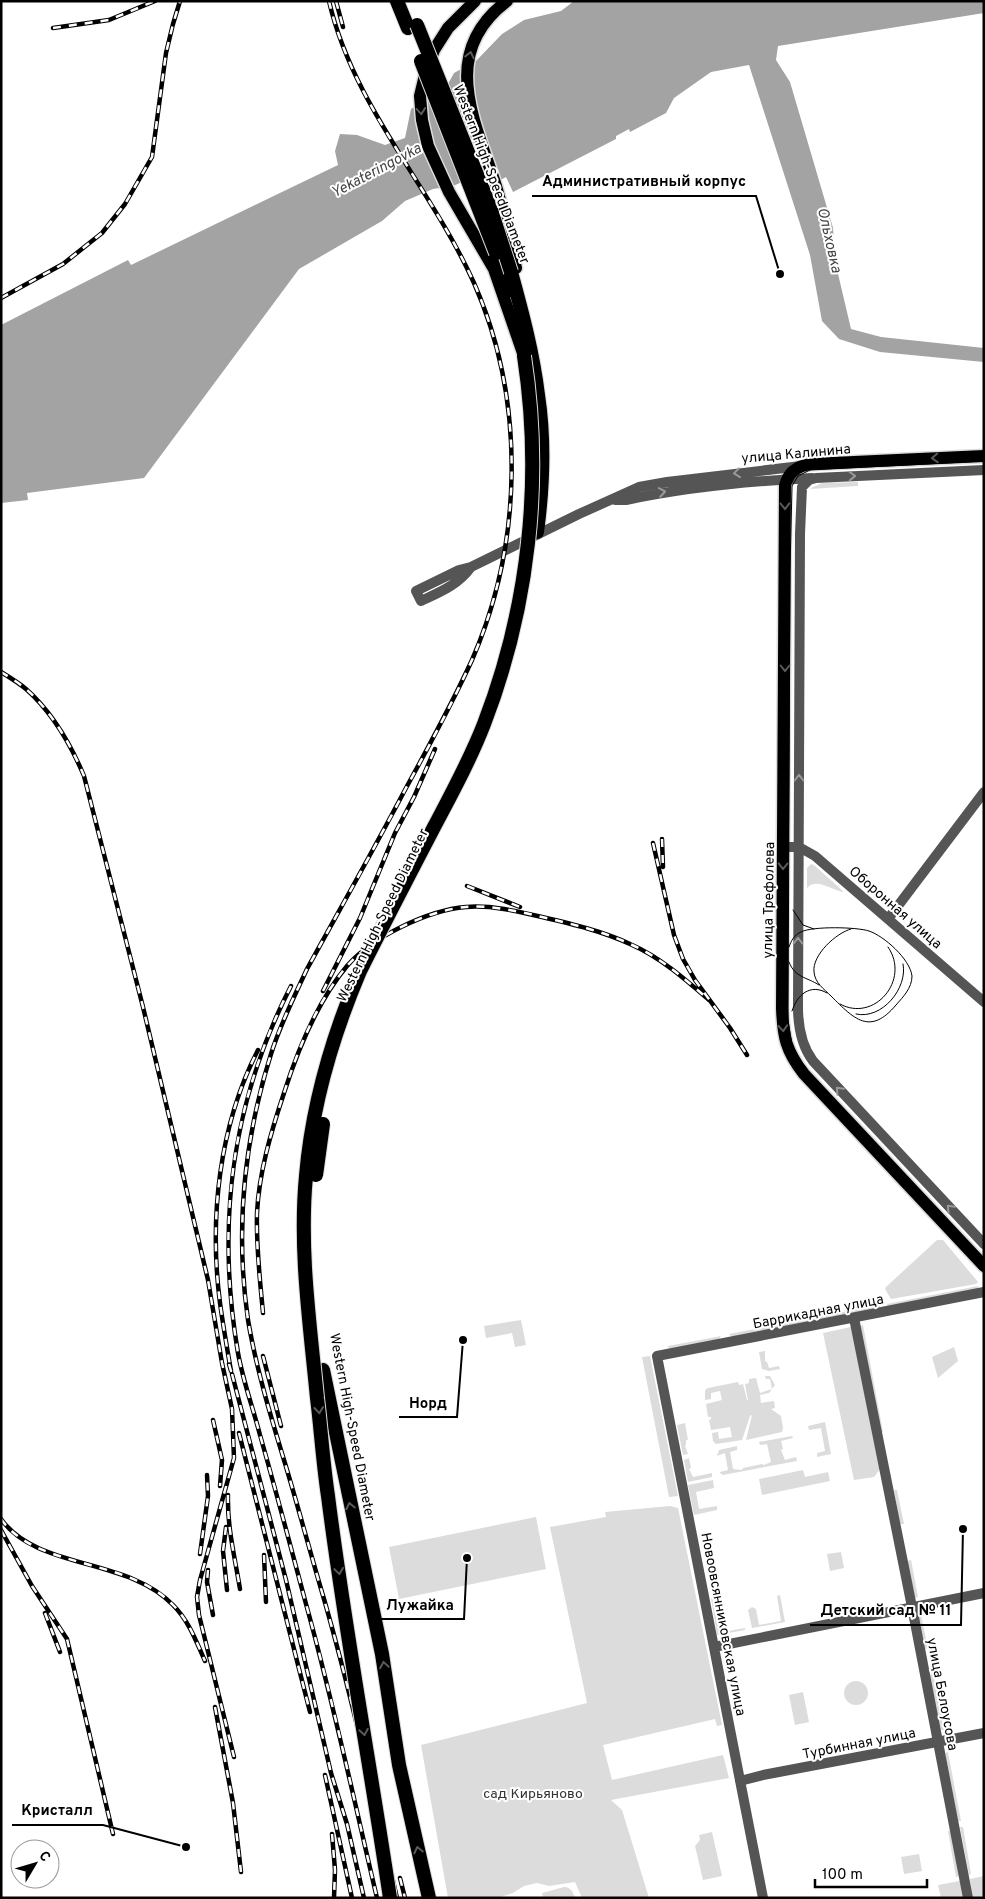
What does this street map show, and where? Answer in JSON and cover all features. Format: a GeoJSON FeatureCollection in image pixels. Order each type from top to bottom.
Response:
{"type":"FeatureCollection","features":[{"type":"Feature","properties":{"kind":"highway","name":"Western High-Speed Diameter"},"geometry":{"type":"LineString","coordinates":[[390,1898],[327,1495],[304,1252],[306,1175],[319,1094],[334,1039],[346,1005],[368,954],[468,762],[484,725],[506,661],[521,597],[527,555],[533,483],[531,398],[524,356],[512,305],[484,220],[397,1]]}},
{"type":"Feature","properties":{"kind":"highway","name":"Western High-Speed Diameter"},"geometry":{"type":"LineString","coordinates":[[407,1],[505,249],[525,322],[538,396],[542,454],[541,494],[534,566],[513,663],[475,766],[381,948],[354,1008],[335,1068],[316,1172],[313,1260],[316,1310],[323,1370],[382,1654],[399,1765],[429,1898]]}},
{"type":"Feature","properties":{"kind":"main road"},"geometry":{"type":"LineString","coordinates":[[507,1],[485,23],[477,36],[470,50],[466,76],[470,110],[499,198],[516,271],[525,322]]}},
{"type":"Feature","properties":{"kind":"main road"},"geometry":{"type":"LineString","coordinates":[[471,4],[448,28],[434,50],[426,71],[420,96],[422,120],[428,146],[449,192],[494,269],[524,356]]}},
{"type":"Feature","properties":{"kind":"main road","name":"улица Калинина"},"geometry":{"type":"LineString","coordinates":[[799,478],[984,456]]}},
{"type":"Feature","properties":{"kind":"main road","name":"улица Трефолева"},"geometry":{"type":"LineString","coordinates":[[799,478],[784,486],[782,1008],[785,1041],[789,1053],[804,1074],[984,1266]]}},
{"type":"Feature","properties":{"kind":"street","name":"улица Калинина"},"geometry":{"type":"LineString","coordinates":[[472,567],[456,584],[421,601],[416,591],[459,570],[472,567],[570,519],[614,500],[624,493],[653,484],[779,468],[799,478]]}},
{"type":"Feature","properties":{"kind":"street","name":"улица Калинина"},"geometry":{"type":"LineString","coordinates":[[614,500],[626,500],[677,490],[799,478],[984,470]]}},
{"type":"Feature","properties":{"kind":"street"},"geometry":{"type":"LineString","coordinates":[[799,478],[798,1020],[803,1044],[813,1061],[984,1244]]}},
{"type":"Feature","properties":{"kind":"street"},"geometry":{"type":"LineString","coordinates":[[888,919],[984,792]]}},
{"type":"Feature","properties":{"kind":"street"},"geometry":{"type":"LineString","coordinates":[[784,847],[799,847]]}},
{"type":"Feature","properties":{"kind":"street","name":"Оборонная улица"},"geometry":{"type":"LineString","coordinates":[[799,847],[815,856],[984,1002]]}},
{"type":"Feature","properties":{"kind":"street","name":"Баррикадная улица"},"geometry":{"type":"LineString","coordinates":[[657,1356],[984,1292]]}},
{"type":"Feature","properties":{"kind":"street","name":"улица Белоусова"},"geometry":{"type":"LineString","coordinates":[[854,1318],[968,1898]]}},
{"type":"Feature","properties":{"kind":"street","name":"Новоовсянниковская улица"},"geometry":{"type":"LineString","coordinates":[[657,1356],[763,1898]]}},
{"type":"Feature","properties":{"kind":"street"},"geometry":{"type":"LineString","coordinates":[[714,1647],[984,1593]]}},
{"type":"Feature","properties":{"kind":"street","name":"Турбинная улица"},"geometry":{"type":"LineString","coordinates":[[740,1781],[984,1733]]}},
{"type":"Feature","properties":{"kind":"green space"},"geometry":{"type":"Polygon","coordinates":[[[858,482],[858,486],[809,489],[822,483],[858,482]]]}},
{"type":"Feature","properties":{"kind":"green space"},"geometry":{"type":"Polygon","coordinates":[[[811,864],[844,892],[820,884],[811,885],[807,888],[807,868],[811,864]]]}},
{"type":"Feature","properties":{"kind":"green space"},"geometry":{"type":"Polygon","coordinates":[[[937,1240],[943,1240],[978,1282],[976,1284],[891,1299],[885,1289],[886,1287],[937,1240]]]}},
{"type":"Feature","properties":{"kind":"green space"},"geometry":{"type":"Polygon","coordinates":[[[978,1286],[979,1289],[888,1307],[887,1304],[978,1286]]]}},
{"type":"Feature","properties":{"kind":"green space"},"geometry":{"type":"Polygon","coordinates":[[[879,1305],[880,1308],[732,1337],[729,1334],[879,1305]]]}},
{"type":"Feature","properties":{"kind":"green space"},"geometry":{"type":"Polygon","coordinates":[[[521,1320],[526,1345],[515,1347],[512,1333],[486,1338],[484,1326],[521,1320]]]}},
{"type":"Feature","properties":{"kind":"green space"},"geometry":{"type":"Polygon","coordinates":[[[863,1325],[883,1432],[881,1433],[860,1326],[863,1325]]]}},
{"type":"Feature","properties":{"kind":"green space"},"geometry":{"type":"Polygon","coordinates":[[[851,1327],[880,1469],[874,1477],[854,1480],[823,1333],[851,1327]]]}},
{"type":"Feature","properties":{"kind":"green space"},"geometry":{"type":"Polygon","coordinates":[[[721,1336],[719,1339],[669,1349],[668,1346],[721,1336]]]}},
{"type":"Feature","properties":{"kind":"green space"},"geometry":{"type":"Polygon","coordinates":[[[954,1347],[958,1361],[938,1378],[932,1357],[954,1347]]]}},
{"type":"Feature","properties":{"kind":"green space"},"geometry":{"type":"Polygon","coordinates":[[[765,1351],[765,1361],[769,1368],[779,1366],[780,1369],[769,1371],[762,1369],[759,1352],[765,1351]]]}},
{"type":"Feature","properties":{"kind":"green space"},"geometry":{"type":"Polygon","coordinates":[[[650,1356],[678,1496],[669,1497],[642,1357],[650,1356]]]}},
{"type":"Feature","properties":{"kind":"green space"},"geometry":{"type":"Polygon","coordinates":[[[765,1376],[770,1376],[775,1385],[772,1389],[770,1379],[766,1379],[765,1376]]]}},
{"type":"Feature","properties":{"kind":"green space"},"geometry":{"type":"Polygon","coordinates":[[[756,1378],[760,1393],[772,1389],[769,1393],[760,1395],[761,1403],[774,1401],[775,1408],[771,1409],[781,1416],[782,1432],[746,1440],[752,1415],[742,1440],[716,1444],[713,1441],[712,1433],[718,1432],[719,1439],[732,1437],[730,1427],[711,1430],[709,1420],[711,1417],[708,1417],[706,1404],[722,1400],[720,1391],[711,1393],[711,1399],[705,1400],[705,1390],[738,1382],[739,1385],[743,1384],[748,1400],[745,1384],[749,1383],[749,1379],[756,1378]]]}},
{"type":"Feature","properties":{"kind":"green space"},"geometry":{"type":"Polygon","coordinates":[[[825,1422],[831,1454],[817,1457],[817,1453],[825,1451],[821,1428],[809,1430],[808,1426],[825,1422]]]}},
{"type":"Feature","properties":{"kind":"green space"},"geometry":{"type":"Polygon","coordinates":[[[685,1423],[688,1440],[686,1440],[685,1446],[688,1454],[683,1455],[677,1425],[685,1423]]]}},
{"type":"Feature","properties":{"kind":"green space"},"geometry":{"type":"Polygon","coordinates":[[[792,1436],[793,1438],[781,1441],[783,1449],[781,1450],[785,1460],[796,1457],[797,1461],[723,1475],[720,1473],[728,1470],[725,1453],[717,1456],[719,1450],[737,1446],[737,1450],[730,1452],[733,1469],[742,1470],[743,1468],[771,1462],[767,1444],[760,1445],[759,1442],[792,1436]]]}},
{"type":"Feature","properties":{"kind":"green space"},"geometry":{"type":"Polygon","coordinates":[[[689,1458],[691,1468],[689,1469],[693,1477],[712,1473],[712,1477],[688,1482],[684,1460],[689,1458]]]}},
{"type":"Feature","properties":{"kind":"green space"},"geometry":{"type":"Polygon","coordinates":[[[803,1470],[805,1477],[828,1472],[830,1481],[762,1495],[759,1479],[803,1470]]]}},
{"type":"Feature","properties":{"kind":"green space"},"geometry":{"type":"Polygon","coordinates":[[[713,1480],[714,1488],[696,1492],[699,1509],[717,1506],[717,1510],[694,1515],[688,1485],[713,1480]]]}},
{"type":"Feature","properties":{"kind":"green space"},"geometry":{"type":"Polygon","coordinates":[[[894,1490],[897,1490],[904,1524],[900,1524],[894,1490]]]}},
{"type":"Feature","properties":{"kind":"green space","name":"сад Кирьяново"},"geometry":{"type":"Polygon","coordinates":[[[670,1506],[678,1508],[722,1725],[717,1726],[715,1719],[603,1745],[612,1780],[723,1755],[729,1778],[611,1800],[622,1810],[649,1898],[582,1898],[575,1882],[549,1886],[537,1883],[524,1886],[513,1893],[497,1898],[448,1898],[421,1745],[587,1703],[550,1527],[606,1517],[605,1512],[670,1506]]]}},
{"type":"Feature","properties":{"kind":"green space"},"geometry":{"type":"Polygon","coordinates":[[[536,1517],[546,1569],[399,1599],[389,1547],[536,1517]]]}},
{"type":"Feature","properties":{"kind":"green space"},"geometry":{"type":"Polygon","coordinates":[[[841,1552],[844,1568],[830,1571],[827,1554],[841,1552]]]}},
{"type":"Feature","properties":{"kind":"green space"},"geometry":{"type":"Polygon","coordinates":[[[911,1560],[918,1597],[915,1598],[907,1561],[911,1560]]]}},
{"type":"Feature","properties":{"kind":"green space"},"geometry":{"type":"Polygon","coordinates":[[[780,1595],[785,1622],[752,1628],[748,1610],[752,1607],[756,1609],[759,1625],[781,1621],[777,1596],[780,1595]]]}},
{"type":"Feature","properties":{"kind":"green space"},"geometry":{"type":"Polygon","coordinates":[[[720,1597],[721,1601],[717,1602],[716,1608],[719,1611],[723,1632],[745,1628],[745,1630],[717,1635],[711,1598],[720,1597]]]}},
{"type":"Feature","properties":{"kind":"green space"},"geometry":{"type":"Polygon","coordinates":[[[918,1615],[921,1615],[928,1648],[925,1649],[918,1615]]]}},
{"type":"Feature","properties":{"kind":"green space"},"geometry":{"type":"Polygon","coordinates":[[[933,1671],[944,1730],[940,1730],[930,1676],[933,1671]]]}},
{"type":"Feature","properties":{"kind":"green space"},"geometry":{"type":"Polygon","coordinates":[[[856,1681],[864,1685],[868,1693],[864,1701],[856,1705],[848,1701],[844,1693],[848,1685],[856,1681]]]}},
{"type":"Feature","properties":{"kind":"green space"},"geometry":{"type":"Polygon","coordinates":[[[803,1692],[809,1722],[795,1725],[789,1695],[803,1692]]]}},
{"type":"Feature","properties":{"kind":"green space"},"geometry":{"type":"Polygon","coordinates":[[[948,1752],[961,1821],[958,1821],[945,1753],[948,1752]]]}},
{"type":"Feature","properties":{"kind":"green space"},"geometry":{"type":"Polygon","coordinates":[[[960,1827],[963,1827],[971,1874],[969,1875],[960,1827]]]}},
{"type":"Feature","properties":{"kind":"green space"},"geometry":{"type":"Polygon","coordinates":[[[951,1830],[959,1876],[956,1877],[948,1831],[951,1830]]]}},
{"type":"Feature","properties":{"kind":"green space"},"geometry":{"type":"Polygon","coordinates":[[[712,1832],[722,1876],[703,1880],[695,1846],[700,1840],[699,1835],[712,1832]]]}},
{"type":"Feature","properties":{"kind":"green space"},"geometry":{"type":"Polygon","coordinates":[[[919,1854],[922,1871],[904,1874],[901,1857],[919,1854]]]}},
{"type":"Feature","properties":{"kind":"green space"},"geometry":{"type":"Polygon","coordinates":[[[984,1876],[984,1896],[973,1898],[970,1879],[984,1876]]]}},
{"type":"Feature","properties":{"kind":"green space"},"geometry":{"type":"Polygon","coordinates":[[[960,1881],[963,1898],[941,1898],[938,1885],[960,1881]]]}},
{"type":"Feature","properties":{"kind":"green space"},"geometry":{"type":"Polygon","coordinates":[[[564,1887],[570,1889],[575,1898],[543,1898],[542,1893],[564,1887]]]}},
{"type":"Feature","properties":{"kind":"water"},"geometry":{"type":"Polygon","coordinates":[[[574,1],[984,1],[984,13],[778,46],[776,60],[790,82],[833,228],[835,261],[851,329],[881,337],[984,348],[984,362],[880,352],[839,339],[822,321],[810,255],[749,65],[711,72],[674,98],[666,113],[630,132],[629,129],[616,136],[616,139],[513,192],[506,177],[497,182],[487,171],[453,186],[433,189],[405,201],[382,221],[299,269],[144,478],[27,493],[28,500],[1,503],[1,325],[128,260],[131,265],[338,165],[335,151],[340,134],[357,135],[385,145],[405,138],[411,109],[448,84],[454,73],[476,61],[502,34],[524,20],[561,11],[574,1]]]}},
{"type":"Feature","properties":{"kind":"tram line"},"geometry":{"type":"LineString","coordinates":[[984,461],[810,470],[798,476],[792,486],[788,1020],[792,1045],[804,1067],[984,1260]]}},
{"type":"Feature","properties":{"kind":"tram line"},"geometry":{"type":"LineString","coordinates":[[793,910],[803,925],[814,929]]}},
{"type":"Feature","properties":{"kind":"tram line"},"geometry":{"type":"LineString","coordinates":[[789,947],[793,938],[799,933],[824,928],[855,929],[869,931],[889,943],[907,962],[912,980],[901,999],[887,1014],[878,1020],[862,1021],[855,1017],[818,983],[815,976],[814,965],[821,952],[832,940],[851,929]]}},
{"type":"Feature","properties":{"kind":"tram line"},"geometry":{"type":"LineString","coordinates":[[840,1004],[853,1008],[865,1008],[876,1003],[885,995],[892,985],[895,972],[894,960],[888,947]]}},
{"type":"Feature","properties":{"kind":"tram line"},"geometry":{"type":"LineString","coordinates":[[789,962],[798,974],[819,985]]}},
{"type":"Feature","properties":{"kind":"tram line"},"geometry":{"type":"LineString","coordinates":[[856,1014],[866,1015],[875,1012],[891,1000],[901,983],[903,964]]}},
{"type":"Feature","properties":{"kind":"tram line"},"geometry":{"type":"LineString","coordinates":[[792,1011],[797,1000],[805,992],[815,989],[827,993]]}},
{"type":"Feature","properties":{"kind":"railway"},"geometry":{"type":"LineString","coordinates":[[53,28],[109,20],[155,1]]}},
{"type":"Feature","properties":{"kind":"railway"},"geometry":{"type":"LineString","coordinates":[[1,298],[63,264],[102,233],[125,204],[152,157],[166,53],[180,1]]}},
{"type":"Feature","properties":{"kind":"railway"},"geometry":{"type":"LineString","coordinates":[[329,1],[340,39],[356,76],[394,145],[437,213],[474,283],[491,328],[503,375],[510,423],[512,472],[509,520],[501,568],[489,615],[472,660],[448,709],[382,834],[307,969],[283,1022],[271,1054],[254,1119],[244,1186],[242,1219],[244,1286],[255,1355],[344,1673],[397,1898]]}},
{"type":"Feature","properties":{"kind":"railway"},"geometry":{"type":"LineString","coordinates":[[336,1],[343,27]]}},
{"type":"Feature","properties":{"kind":"railway"},"geometry":{"type":"LineString","coordinates":[[1,672],[26,689],[52,718],[67,741],[84,776],[143,1007],[208,1280],[232,1409],[234,1458],[197,1597],[199,1615],[234,1757]]}},
{"type":"Feature","properties":{"kind":"railway"},"geometry":{"type":"LineString","coordinates":[[323,991],[360,918],[395,833],[414,797],[435,749]]}},
{"type":"Feature","properties":{"kind":"railway"},"geometry":{"type":"LineString","coordinates":[[662,839],[663,867]]}},
{"type":"Feature","properties":{"kind":"railway"},"geometry":{"type":"LineString","coordinates":[[653,843],[674,935],[683,959],[695,980],[747,1055]]}},
{"type":"Feature","properties":{"kind":"railway"},"geometry":{"type":"LineString","coordinates":[[467,886],[520,907]]}},
{"type":"Feature","properties":{"kind":"railway"},"geometry":{"type":"LineString","coordinates":[[263,1313],[257,1213],[266,1152],[289,1076],[318,1010],[326,995],[347,966],[371,945],[386,935],[435,913],[466,907],[504,909],[587,928],[630,944],[662,962],[709,1000]]}},
{"type":"Feature","properties":{"kind":"railway"},"geometry":{"type":"LineString","coordinates":[[291,986],[271,1030],[254,1075],[242,1120],[234,1165],[229,1211],[232,1305],[238,1353],[243,1374],[316,1640],[377,1898]]}},
{"type":"Feature","properties":{"kind":"railway"},"geometry":{"type":"LineString","coordinates":[[229,1364],[231,1371],[217,1271],[216,1238],[220,1173],[234,1110],[258,1050]]}},
{"type":"Feature","properties":{"kind":"railway"},"geometry":{"type":"LineString","coordinates":[[263,1356],[281,1426]]}},
{"type":"Feature","properties":{"kind":"railway"},"geometry":{"type":"LineString","coordinates":[[232,1374],[286,1580],[331,1773],[347,1824],[364,1898]]}},
{"type":"Feature","properties":{"kind":"railway"},"geometry":{"type":"LineString","coordinates":[[213,1420],[222,1460],[220,1486]]}},
{"type":"Feature","properties":{"kind":"railway"},"geometry":{"type":"LineString","coordinates":[[239,1433],[310,1712]]}},
{"type":"Feature","properties":{"kind":"railway"},"geometry":{"type":"LineString","coordinates":[[200,1554],[208,1496],[207,1475]]}},
{"type":"Feature","properties":{"kind":"railway"},"geometry":{"type":"LineString","coordinates":[[228,1495],[230,1531],[240,1589]]}},
{"type":"Feature","properties":{"kind":"railway"},"geometry":{"type":"LineString","coordinates":[[1,1519],[17,1535],[37,1547],[59,1556],[132,1578],[154,1590],[179,1611],[192,1631],[205,1661]]}},
{"type":"Feature","properties":{"kind":"railway"},"geometry":{"type":"LineString","coordinates":[[226,1527],[223,1551],[227,1590]]}},
{"type":"Feature","properties":{"kind":"railway"},"geometry":{"type":"LineString","coordinates":[[1,1530],[32,1586],[67,1639],[113,1834]]}},
{"type":"Feature","properties":{"kind":"railway"},"geometry":{"type":"LineString","coordinates":[[264,1555],[266,1602]]}},
{"type":"Feature","properties":{"kind":"railway"},"geometry":{"type":"LineString","coordinates":[[208,1570],[207,1582],[213,1615]]}},
{"type":"Feature","properties":{"kind":"railway"},"geometry":{"type":"LineString","coordinates":[[45,1613],[60,1652]]}},
{"type":"Feature","properties":{"kind":"railway"},"geometry":{"type":"LineString","coordinates":[[215,1707],[233,1803],[241,1872]]}},
{"type":"Feature","properties":{"kind":"railway"},"geometry":{"type":"LineString","coordinates":[[325,1775],[352,1898]]}},
{"type":"Feature","properties":{"kind":"railway"},"geometry":{"type":"LineString","coordinates":[[332,1834],[335,1870],[334,1898]]}},
{"type":"Feature","properties":{"kind":"railway"},"geometry":{"type":"LineString","coordinates":[[400,1878],[405,1898]]}},
{"type":"Feature","properties":{"kind":"place","name":"Административный корпус"},"geometry":{"type":"Point","coordinates":[780,274]}},
{"type":"Feature","properties":{"kind":"place","name":"Норд"},"geometry":{"type":"Point","coordinates":[463,1340]}},
{"type":"Feature","properties":{"kind":"place","name":"Детский сад № 11"},"geometry":{"type":"Point","coordinates":[963,1529]}},
{"type":"Feature","properties":{"kind":"place","name":"Лужайка"},"geometry":{"type":"Point","coordinates":[467,1558]}},
{"type":"Feature","properties":{"kind":"place","name":"Кристалл"},"geometry":{"type":"Point","coordinates":[186,1847]}},
{"type":"Feature","properties":{"kind":"water label","name":"Yekateringovka"},"geometry":{"type":"Point","coordinates":[376,170]}},
{"type":"Feature","properties":{"kind":"water label","name":"Ольховка"},"geometry":{"type":"Point","coordinates":[830,240]}}]}
